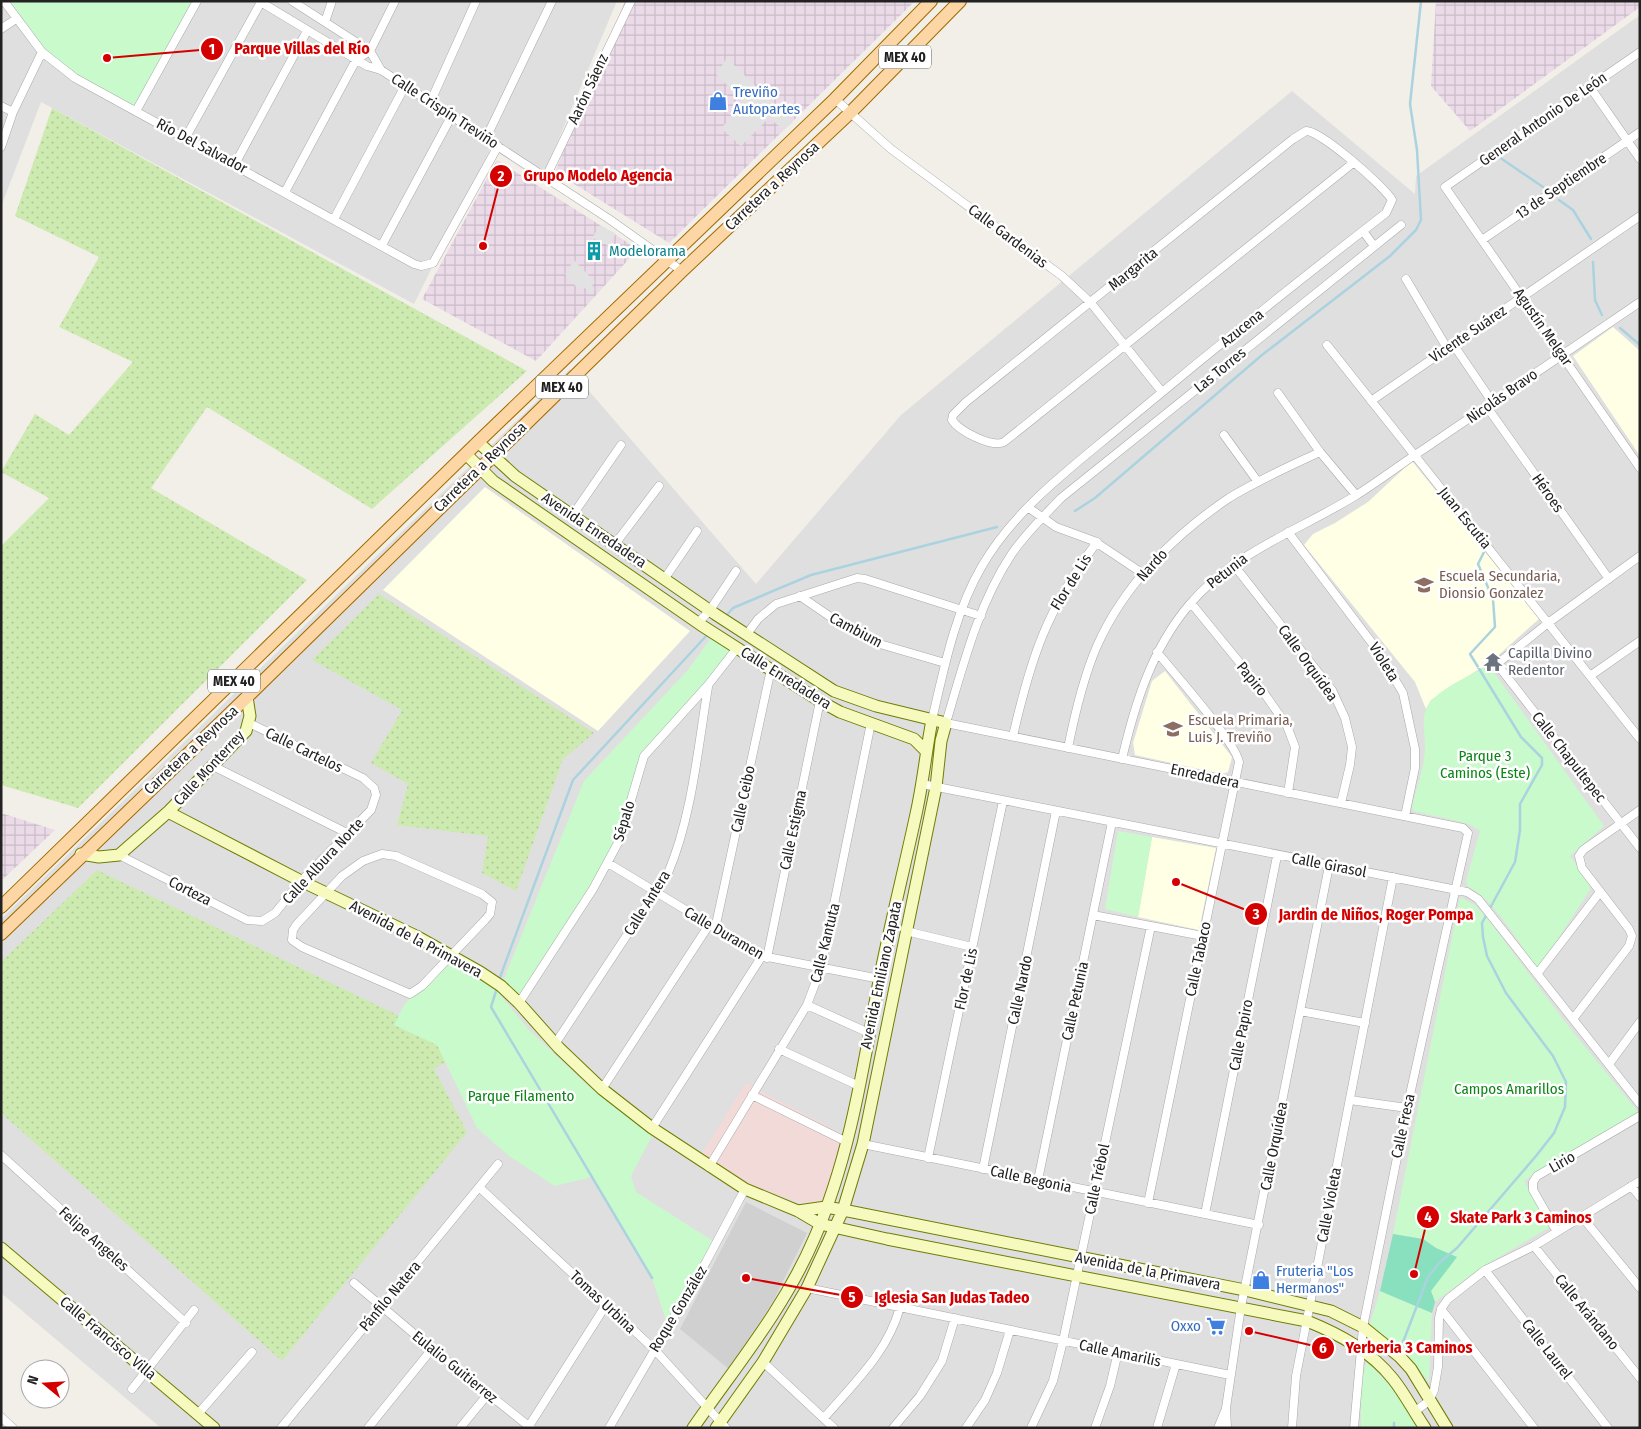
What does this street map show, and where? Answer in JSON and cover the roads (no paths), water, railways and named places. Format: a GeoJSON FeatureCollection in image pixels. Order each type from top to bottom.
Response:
{"type":"FeatureCollection","features":[{"type":"Feature","properties":{"kind":"main road","name":"Carretera a Reynosa"},"geometry":{"type":"LineString","coordinates":[[1,907],[478,442],[835,99],[931,1]]}},
{"type":"Feature","properties":{"kind":"main road","name":"Carretera a Reynosa"},"geometry":{"type":"LineString","coordinates":[[1,934],[81,854],[247,698],[491,456],[682,271],[850,113],[960,1]]}},
{"type":"Feature","properties":{"kind":"main road"},"geometry":{"type":"LineString","coordinates":[[49,886],[67,862],[73,845],[74,835]]}},
{"type":"Feature","properties":{"kind":"street","name":"Río Del Salvador"},"geometry":{"type":"LineString","coordinates":[[4,1],[42,52],[75,78],[421,266],[432,263],[498,146]]}},
{"type":"Feature","properties":{"kind":"street"},"geometry":{"type":"LineString","coordinates":[[136,111],[197,1]]}},
{"type":"Feature","properties":{"kind":"street","name":"Calle Crispín Treviño"},"geometry":{"type":"LineString","coordinates":[[292,1],[370,52],[381,70]]}},
{"type":"Feature","properties":{"kind":"street"},"geometry":{"type":"LineString","coordinates":[[325,22],[332,1]]}},
{"type":"Feature","properties":{"kind":"street"},"geometry":{"type":"LineString","coordinates":[[285,192],[356,60],[370,52],[395,1]]}},
{"type":"Feature","properties":{"kind":"street"},"geometry":{"type":"LineString","coordinates":[[430,103],[476,1]]}},
{"type":"Feature","properties":{"kind":"street"},"geometry":{"type":"LineString","coordinates":[[486,138],[552,1]]}},
{"type":"Feature","properties":{"kind":"street","name":"Aarón Sáenz"},"geometry":{"type":"LineString","coordinates":[[546,177],[630,1]]}},
{"type":"Feature","properties":{"kind":"street"},"geometry":{"type":"LineString","coordinates":[[186,137],[260,2]]}},
{"type":"Feature","properties":{"kind":"street","name":"Calle Crispín Treviño"},"geometry":{"type":"LineString","coordinates":[[260,2],[356,60],[381,70],[546,177],[668,259],[682,271]]}},
{"type":"Feature","properties":{"kind":"street"},"geometry":{"type":"LineString","coordinates":[[1,29],[16,19]]}},
{"type":"Feature","properties":{"kind":"street"},"geometry":{"type":"LineString","coordinates":[[235,164],[307,31]]}},
{"type":"Feature","properties":{"kind":"street"},"geometry":{"type":"LineString","coordinates":[[1,147],[13,112],[42,52]]}},
{"type":"Feature","properties":{"kind":"street","name":"General Antonio De León"},"geometry":{"type":"LineString","coordinates":[[1445,187],[1640,52]]}},
{"type":"Feature","properties":{"kind":"street"},"geometry":{"type":"LineString","coordinates":[[334,218],[405,86]]}},
{"type":"Feature","properties":{"kind":"street"},"geometry":{"type":"LineString","coordinates":[[1590,87],[1640,159]]}},
{"type":"Feature","properties":{"kind":"street","name":"Calle Gardenias"},"geometry":{"type":"LineString","coordinates":[[835,99],[891,149],[1062,276],[1091,303],[1162,392]]}},
{"type":"Feature","properties":{"kind":"street"},"geometry":{"type":"LineString","coordinates":[[1,106],[13,112]]}},
{"type":"Feature","properties":{"kind":"street"},"geometry":{"type":"LineString","coordinates":[[382,245],[451,117]]}},
{"type":"Feature","properties":{"kind":"street","name":"Margarita"},"geometry":{"type":"LineString","coordinates":[[1126,346],[998,445],[989,444],[959,427],[952,418],[966,402],[1293,139],[1306,131],[1319,134]]}},
{"type":"Feature","properties":{"kind":"street","name":"13 de Septiembre"},"geometry":{"type":"LineString","coordinates":[[1482,240],[1640,132]]}},
{"type":"Feature","properties":{"kind":"street","name":"Azucena"},"geometry":{"type":"LineString","coordinates":[[1029,508],[1048,488],[1162,392],[1386,213],[1392,200],[1354,163],[1319,134]]}},
{"type":"Feature","properties":{"kind":"street"},"geometry":{"type":"LineString","coordinates":[[1126,346],[1354,163]]}},
{"type":"Feature","properties":{"kind":"street","name":"Agustín Melgar"},"geometry":{"type":"LineString","coordinates":[[1445,187],[1640,468]]}},
{"type":"Feature","properties":{"kind":"street","name":"Vicente Suárez"},"geometry":{"type":"LineString","coordinates":[[1371,401],[1640,216]]}},
{"type":"Feature","properties":{"kind":"street","name":"Las Torres"},"geometry":{"type":"LineString","coordinates":[[1042,518],[1061,498],[1401,225]]}},
{"type":"Feature","properties":{"kind":"street"},"geometry":{"type":"LineString","coordinates":[[1363,231],[1374,246]]}},
{"type":"Feature","properties":{"kind":"street","name":"Héroes"},"geometry":{"type":"LineString","coordinates":[[1406,279],[1609,579]]}},
{"type":"Feature","properties":{"kind":"street","name":"Nicolás Bravo"},"geometry":{"type":"LineString","coordinates":[[1415,455],[1640,302]]}},
{"type":"Feature","properties":{"kind":"street","name":"Juan Escutia"},"geometry":{"type":"LineString","coordinates":[[1327,345],[1640,739]]}},
{"type":"Feature","properties":{"kind":"street"},"geometry":{"type":"LineString","coordinates":[[1278,393],[1320,452],[1356,495]]}},
{"type":"Feature","properties":{"kind":"street"},"geometry":{"type":"LineString","coordinates":[[1224,435],[1258,482]]}},
{"type":"Feature","properties":{"kind":"street","name":"Avenida Enredadera"},"geometry":{"type":"LineString","coordinates":[[478,442],[491,456],[515,476],[712,612]]}},
{"type":"Feature","properties":{"kind":"street"},"geometry":{"type":"LineString","coordinates":[[572,516],[620,445]]}},
{"type":"Feature","properties":{"kind":"street"},"geometry":{"type":"LineString","coordinates":[[1098,445],[1109,459]]}},
{"type":"Feature","properties":{"kind":"street","name":"Nardo"},"geometry":{"type":"LineString","coordinates":[[1068,748],[1083,684],[1097,646],[1142,573],[1195,523],[1230,498],[1258,482],[1320,452]]}},
{"type":"Feature","properties":{"kind":"street","name":"Avenida Enredadera"},"geometry":{"type":"LineString","coordinates":[[466,454],[493,481],[699,624]]}},
{"type":"Feature","properties":{"kind":"street","name":"Petunia"},"geometry":{"type":"LineString","coordinates":[[1122,759],[1135,706],[1157,652],[1173,624],[1190,603],[1233,564],[1356,495],[1415,455]]}},
{"type":"Feature","properties":{"kind":"street"},"geometry":{"type":"LineString","coordinates":[[615,544],[659,486]]}},
{"type":"Feature","properties":{"kind":"street"},"geometry":{"type":"LineString","coordinates":[[1029,508],[1056,527],[1097,542],[1142,573]]}},
{"type":"Feature","properties":{"kind":"street","name":"Avenida Emiliano Zapata"},"geometry":{"type":"LineString","coordinates":[[694,1428],[769,1322],[785,1296],[820,1224],[846,1142],[859,1086],[922,784],[932,720],[945,663],[974,582],[987,558],[1005,534],[1029,508]]}},
{"type":"Feature","properties":{"kind":"street","name":"Avenida Emiliano Zapata"},"geometry":{"type":"LineString","coordinates":[[721,1426],[808,1288],[843,1210],[863,1144],[936,787],[941,741],[946,723],[981,616],[1009,557],[1042,518]]}},
{"type":"Feature","properties":{"kind":"street"},"geometry":{"type":"LineString","coordinates":[[665,578],[697,531]]}},
{"type":"Feature","properties":{"kind":"street","name":"Violeta"},"geometry":{"type":"LineString","coordinates":[[1288,532],[1378,651],[1403,694],[1415,749],[1415,768],[1405,816]]}},
{"type":"Feature","properties":{"kind":"street","name":"Flor de Lis"},"geometry":{"type":"LineString","coordinates":[[1013,736],[1029,668],[1050,616],[1061,594],[1097,542]]}},
{"type":"Feature","properties":{"kind":"street"},"geometry":{"type":"LineString","coordinates":[[1548,622],[1640,556]]}},
{"type":"Feature","properties":{"kind":"street","name":"Calle Orquídea"},"geometry":{"type":"LineString","coordinates":[[1233,564],[1332,690],[1345,718],[1352,747],[1341,804]]}},
{"type":"Feature","properties":{"kind":"street"},"geometry":{"type":"LineString","coordinates":[[699,624],[712,612],[736,572]]}},
{"type":"Feature","properties":{"kind":"street"},"geometry":{"type":"LineString","coordinates":[[731,644],[740,630],[770,607],[857,578],[981,616]]}},
{"type":"Feature","properties":{"kind":"street","name":"Cambium"},"geometry":{"type":"LineString","coordinates":[[800,596],[872,642],[945,663]]}},
{"type":"Feature","properties":{"kind":"street","name":"Papiro"},"geometry":{"type":"LineString","coordinates":[[1190,603],[1262,690],[1288,726],[1295,747],[1288,793]]}},
{"type":"Feature","properties":{"kind":"street","name":"Calle Enredadera"},"geometry":{"type":"LineString","coordinates":[[712,612],[834,691],[876,706],[946,723]]}},
{"type":"Feature","properties":{"kind":"street","name":"Calle Chapultepec"},"geometry":{"type":"LineString","coordinates":[[1548,622],[1498,661],[1498,667],[1640,848]]}},
{"type":"Feature","properties":{"kind":"street","name":"Calle Enredadera"},"geometry":{"type":"LineString","coordinates":[[699,624],[820,702],[914,739],[926,752]]}},
{"type":"Feature","properties":{"kind":"street"},"geometry":{"type":"LineString","coordinates":[[1590,676],[1640,641]]}},
{"type":"Feature","properties":{"kind":"street","name":"Sépalo"},"geometry":{"type":"LineString","coordinates":[[518,1003],[608,863],[620,841],[644,756],[708,686],[731,644]]}},
{"type":"Feature","properties":{"kind":"street","name":"Calle Tabaco"},"geometry":{"type":"LineString","coordinates":[[1148,1203],[1239,762],[1235,751],[1157,652]]}},
{"type":"Feature","properties":{"kind":"street","name":"Calle Ceibo"},"geometry":{"type":"LineString","coordinates":[[602,1089],[712,927],[771,669]]}},
{"type":"Feature","properties":{"kind":"street","name":"Calle Antera"},"geometry":{"type":"LineString","coordinates":[[555,1044],[668,873],[677,849],[708,686]]}},
{"type":"Feature","properties":{"kind":"street","name":"Calle Cartelos"},"geometry":{"type":"LineString","coordinates":[[247,698],[249,723],[363,778],[369,782],[376,795]]}},
{"type":"Feature","properties":{"kind":"street","name":"Calle Estigma"},"geometry":{"type":"LineString","coordinates":[[652,1128],[764,957],[820,702]]}},
{"type":"Feature","properties":{"kind":"street","name":"Calle Monterrey"},"geometry":{"type":"LineString","coordinates":[[168,812],[243,736],[249,723]]}},
{"type":"Feature","properties":{"kind":"street","name":"Calle Kantuta"},"geometry":{"type":"LineString","coordinates":[[708,1167],[807,1005],[821,968],[871,723]]}},
{"type":"Feature","properties":{"kind":"street","name":"Enredadera"},"geometry":{"type":"LineString","coordinates":[[946,723],[1463,828]]}},
{"type":"Feature","properties":{"kind":"street"},"geometry":{"type":"LineString","coordinates":[[1632,729],[1640,724]]}},
{"type":"Feature","properties":{"kind":"street"},"geometry":{"type":"LineString","coordinates":[[213,766],[347,833]]}},
{"type":"Feature","properties":{"kind":"street","name":"Calle Girasol"},"geometry":{"type":"LineString","coordinates":[[922,784],[1277,856],[1467,892],[1478,899],[1640,1104]]}},
{"type":"Feature","properties":{"kind":"street","name":"Calle Albura Norte"},"geometry":{"type":"LineString","coordinates":[[262,921],[275,913],[347,833],[371,810],[376,795]]}},
{"type":"Feature","properties":{"kind":"street","name":"Flor de Lis"},"geometry":{"type":"LineString","coordinates":[[928,1158],[1003,801]]}},
{"type":"Feature","properties":{"kind":"street"},"geometry":{"type":"LineString","coordinates":[[1573,1019],[1629,946],[1632,936],[1629,929],[1582,868],[1579,856],[1583,850],[1640,810]]}},
{"type":"Feature","properties":{"kind":"street","name":"Calle Nardo"},"geometry":{"type":"LineString","coordinates":[[983,1169],[1056,811]]}},
{"type":"Feature","properties":{"kind":"street"},"geometry":{"type":"LineString","coordinates":[[81,854],[99,857],[119,855],[168,812]]}},
{"type":"Feature","properties":{"kind":"street","name":"Avenida de la Primavera"},"geometry":{"type":"LineString","coordinates":[[168,812],[304,882],[451,954],[480,972],[501,986],[555,1044],[602,1089],[652,1128],[708,1167],[745,1189],[798,1211],[820,1224],[835,1229],[1307,1321],[1337,1334],[1360,1348],[1393,1378],[1425,1428]]}},
{"type":"Feature","properties":{"kind":"street","name":"Calle Petunia"},"geometry":{"type":"LineString","coordinates":[[1038,1180],[1112,822]]}},
{"type":"Feature","properties":{"kind":"street","name":"Calle Fresa"},"geometry":{"type":"LineString","coordinates":[[1354,1428],[1363,1327],[1407,1108],[1468,833],[1463,828]]}},
{"type":"Feature","properties":{"kind":"street"},"geometry":{"type":"LineString","coordinates":[[382,854],[396,856],[482,894],[492,902],[490,914],[422,986],[410,994],[404,994],[302,947],[292,940],[291,936],[297,924],[324,891],[353,867],[382,854]]}},
{"type":"Feature","properties":{"kind":"street","name":"Corteza"},"geometry":{"type":"LineString","coordinates":[[119,855],[247,920],[262,921]]}},
{"type":"Feature","properties":{"kind":"street","name":"Calle Papiro"},"geometry":{"type":"LineString","coordinates":[[1205,1214],[1277,856]]}},
{"type":"Feature","properties":{"kind":"street","name":"Calle Duramen"},"geometry":{"type":"LineString","coordinates":[[608,863],[764,957],[880,979]]}},
{"type":"Feature","properties":{"kind":"street","name":"Calle Orquídea"},"geometry":{"type":"LineString","coordinates":[[1227,1428],[1226,1408],[1230,1375],[1244,1290],[1259,1225],[1329,866]]}},
{"type":"Feature","properties":{"kind":"street","name":"Calle Violeta"},"geometry":{"type":"LineString","coordinates":[[1292,1428],[1296,1376],[1393,877]]}},
{"type":"Feature","properties":{"kind":"street"},"geometry":{"type":"LineString","coordinates":[[1537,974],[1600,892]]}},
{"type":"Feature","properties":{"kind":"street"},"geometry":{"type":"LineString","coordinates":[[1093,915],[1203,936]]}},
{"type":"Feature","properties":{"kind":"street","name":"Calle Trébol"},"geometry":{"type":"LineString","coordinates":[[1032,1428],[1053,1381],[1063,1341],[1151,926]]}},
{"type":"Feature","properties":{"kind":"street"},"geometry":{"type":"LineString","coordinates":[[906,931],[972,948]]}},
{"type":"Feature","properties":{"kind":"street"},"geometry":{"type":"LineString","coordinates":[[807,1005],[870,1033]]}},
{"type":"Feature","properties":{"kind":"street"},"geometry":{"type":"LineString","coordinates":[[1300,1011],[1365,1023]]}},
{"type":"Feature","properties":{"kind":"street"},"geometry":{"type":"LineString","coordinates":[[1608,1064],[1640,1022]]}},
{"type":"Feature","properties":{"kind":"street"},"geometry":{"type":"LineString","coordinates":[[779,1049],[859,1086]]}},
{"type":"Feature","properties":{"kind":"street"},"geometry":{"type":"LineString","coordinates":[[752,1095],[846,1142]]}},
{"type":"Feature","properties":{"kind":"street"},"geometry":{"type":"LineString","coordinates":[[1350,1100],[1407,1108]]}},
{"type":"Feature","properties":{"kind":"street","name":"Lirio"},"geometry":{"type":"LineString","coordinates":[[1557,1232],[1533,1190],[1533,1182],[1537,1176],[1640,1116]]}},
{"type":"Feature","properties":{"kind":"street","name":"Calle Begonia"},"geometry":{"type":"LineString","coordinates":[[863,1144],[1259,1225]]}},
{"type":"Feature","properties":{"kind":"street","name":"Felipe Angeles"},"geometry":{"type":"LineString","coordinates":[[1,1155],[186,1323]]}},
{"type":"Feature","properties":{"kind":"street","name":"Pánfilo Natera"},"geometry":{"type":"LineString","coordinates":[[281,1428],[498,1164]]}},
{"type":"Feature","properties":{"kind":"street"},"geometry":{"type":"LineString","coordinates":[[1414,1412],[1429,1400],[1434,1390],[1438,1375],[1438,1335],[1441,1309],[1448,1299],[1485,1270],[1534,1246],[1583,1218],[1640,1181]]}},
{"type":"Feature","properties":{"kind":"street"},"geometry":{"type":"LineString","coordinates":[[1631,1186],[1640,1197]]}},
{"type":"Feature","properties":{"kind":"street","name":"Tomas Urbina"},"geometry":{"type":"LineString","coordinates":[[480,1188],[654,1349],[721,1426]]}},
{"type":"Feature","properties":{"kind":"street","name":"Roque González"},"geometry":{"type":"LineString","coordinates":[[609,1428],[706,1262],[745,1189]]}},
{"type":"Feature","properties":{"kind":"street","name":"Avenida de la Primavera"},"geometry":{"type":"LineString","coordinates":[[798,1211],[826,1207],[843,1210],[1244,1290],[1331,1311],[1363,1327],[1411,1369],[1447,1428]]}},
{"type":"Feature","properties":{"kind":"street"},"geometry":{"type":"LineString","coordinates":[[1583,1218],[1640,1288]]}},
{"type":"Feature","properties":{"kind":"street","name":"Calle Arándano"},"geometry":{"type":"LineString","coordinates":[[1534,1246],[1640,1378]]}},
{"type":"Feature","properties":{"kind":"street","name":"Calle Francisco Villa"},"geometry":{"type":"LineString","coordinates":[[1,1248],[214,1428]]}},
{"type":"Feature","properties":{"kind":"street","name":"Calle Laurel"},"geometry":{"type":"LineString","coordinates":[[1485,1270],[1608,1428]]}},
{"type":"Feature","properties":{"kind":"street","name":"Eulalio Guitierrez"},"geometry":{"type":"LineString","coordinates":[[354,1283],[432,1350],[530,1427]]}},
{"type":"Feature","properties":{"kind":"street","name":"Calle Amarilis"},"geometry":{"type":"LineString","coordinates":[[808,1288],[1230,1375]]}},
{"type":"Feature","properties":{"kind":"street"},"geometry":{"type":"LineString","coordinates":[[530,1427],[606,1305]]}},
{"type":"Feature","properties":{"kind":"street"},"geometry":{"type":"LineString","coordinates":[[824,1418],[881,1352],[892,1331],[900,1307]]}},
{"type":"Feature","properties":{"kind":"street"},"geometry":{"type":"LineString","coordinates":[[1441,1309],[1534,1428]]}},
{"type":"Feature","properties":{"kind":"street"},"geometry":{"type":"LineString","coordinates":[[132,1389],[186,1323],[194,1310]]}},
{"type":"Feature","properties":{"kind":"street"},"geometry":{"type":"LineString","coordinates":[[893,1428],[920,1396],[942,1361],[955,1318]]}},
{"type":"Feature","properties":{"kind":"street"},"geometry":{"type":"LineString","coordinates":[[966,1428],[985,1400],[1010,1330]]}},
{"type":"Feature","properties":{"kind":"street"},"geometry":{"type":"LineString","coordinates":[[368,1428],[432,1350]]}},
{"type":"Feature","properties":{"kind":"street"},"geometry":{"type":"LineString","coordinates":[[198,1414],[252,1352]]}},
{"type":"Feature","properties":{"kind":"street"},"geometry":{"type":"LineString","coordinates":[[1095,1428],[1108,1393],[1118,1352]]}},
{"type":"Feature","properties":{"kind":"street"},"geometry":{"type":"LineString","coordinates":[[763,1362],[834,1428]]}},
{"type":"Feature","properties":{"kind":"street"},"geometry":{"type":"LineString","coordinates":[[1157,1428],[1176,1364]]}},
{"type":"Feature","properties":{"kind":"street"},"geometry":{"type":"LineString","coordinates":[[460,1428],[488,1394]]}},
{"type":"Feature","properties":{"kind":"street"},"geometry":{"type":"LineString","coordinates":[[1218,1428],[1226,1408]]}},
{"type":"Feature","properties":{"kind":"street"},"geometry":{"type":"LineString","coordinates":[[1,1417],[13,1428]]}},
{"type":"Feature","properties":{"kind":"waterway"},"geometry":{"type":"LineString","coordinates":[[1075,511],[1095,498],[1262,355],[1390,256],[1416,230],[1421,220],[1417,150],[1410,104],[1421,1]]}},
{"type":"Feature","properties":{"kind":"waterway"},"geometry":{"type":"LineString","coordinates":[[1499,157],[1543,187]]}},
{"type":"Feature","properties":{"kind":"waterway"},"geometry":{"type":"LineString","coordinates":[[1559,200],[1573,210],[1591,239]]}},
{"type":"Feature","properties":{"kind":"waterway"},"geometry":{"type":"LineString","coordinates":[[1593,262],[1595,300],[1602,315]]}},
{"type":"Feature","properties":{"kind":"waterway"},"geometry":{"type":"LineString","coordinates":[[1620,328],[1640,345]]}},
{"type":"Feature","properties":{"kind":"waterway"},"geometry":{"type":"LineString","coordinates":[[726,616],[733,608],[811,575],[997,527]]}},
{"type":"Feature","properties":{"kind":"waterway"},"geometry":{"type":"LineString","coordinates":[[1403,1342],[1428,1277],[1440,1262],[1457,1248],[1536,1156],[1554,1133],[1565,1107],[1566,1082],[1553,1056],[1506,993],[1487,956],[1483,937],[1482,923],[1515,862],[1520,830],[1520,804],[1542,765],[1542,758],[1521,737],[1470,654],[1495,627],[1493,599],[1478,564],[1485,550]]}},
{"type":"Feature","properties":{"kind":"waterway"},"geometry":{"type":"LineString","coordinates":[[499,980],[573,780],[708,634]]}},
{"type":"Feature","properties":{"kind":"waterway"},"geometry":{"type":"LineString","coordinates":[[497,988],[491,1007],[652,1278]]}},
{"type":"Feature","properties":{"kind":"waterway"},"geometry":{"type":"LineString","coordinates":[[1394,1423],[1394,1428]]}},
{"type":"Feature","properties":{"kind":"place","name":"Parque Villas del Río"},"geometry":{"type":"Point","coordinates":[107,58]}},
{"type":"Feature","properties":{"kind":"place","name":"Treviño Autopartes"},"geometry":{"type":"Point","coordinates":[718,101]}},
{"type":"Feature","properties":{"kind":"place","name":"Grupo Modelo Agencia"},"geometry":{"type":"Point","coordinates":[483,246]}},
{"type":"Feature","properties":{"kind":"place","name":"Modelorama"},"geometry":{"type":"Point","coordinates":[594,251]}},
{"type":"Feature","properties":{"kind":"place","name":"Escuela Secundaria, Dionsio Gonzalez"},"geometry":{"type":"Point","coordinates":[1424,585]}},
{"type":"Feature","properties":{"kind":"place","name":"Capilla Divino Redentor"},"geometry":{"type":"Point","coordinates":[1493,662]}},
{"type":"Feature","properties":{"kind":"place","name":"Escuela Primaria, Luis J. Treviño"},"geometry":{"type":"Point","coordinates":[1173,729]}},
{"type":"Feature","properties":{"kind":"place","name":"Jardin de Niños, Roger Pompa"},"geometry":{"type":"Point","coordinates":[1176,882]}},
{"type":"Feature","properties":{"kind":"place","name":"Skate Park 3 Caminos"},"geometry":{"type":"Point","coordinates":[1414,1274]}},
{"type":"Feature","properties":{"kind":"place","name":"Iglesia San Judas Tadeo"},"geometry":{"type":"Point","coordinates":[746,1278]}},
{"type":"Feature","properties":{"kind":"place","name":"Fruteria \"Los Hermanos\""},"geometry":{"type":"Point","coordinates":[1261,1280]}},
{"type":"Feature","properties":{"kind":"place","name":"Oxxo"},"geometry":{"type":"Point","coordinates":[1216,1326]}},
{"type":"Feature","properties":{"kind":"place","name":"Yerberia 3 Caminos"},"geometry":{"type":"Point","coordinates":[1249,1331]}},
{"type":"Feature","properties":{"kind":"park label","name":"Parque 3 Caminos (Este)"},"geometry":{"type":"Point","coordinates":[1485,764]}},
{"type":"Feature","properties":{"kind":"park label","name":"Campos Amarillos"},"geometry":{"type":"Point","coordinates":[1509,1089]}},
{"type":"Feature","properties":{"kind":"park label","name":"Parque Filamento"},"geometry":{"type":"Point","coordinates":[521,1096]}}]}
